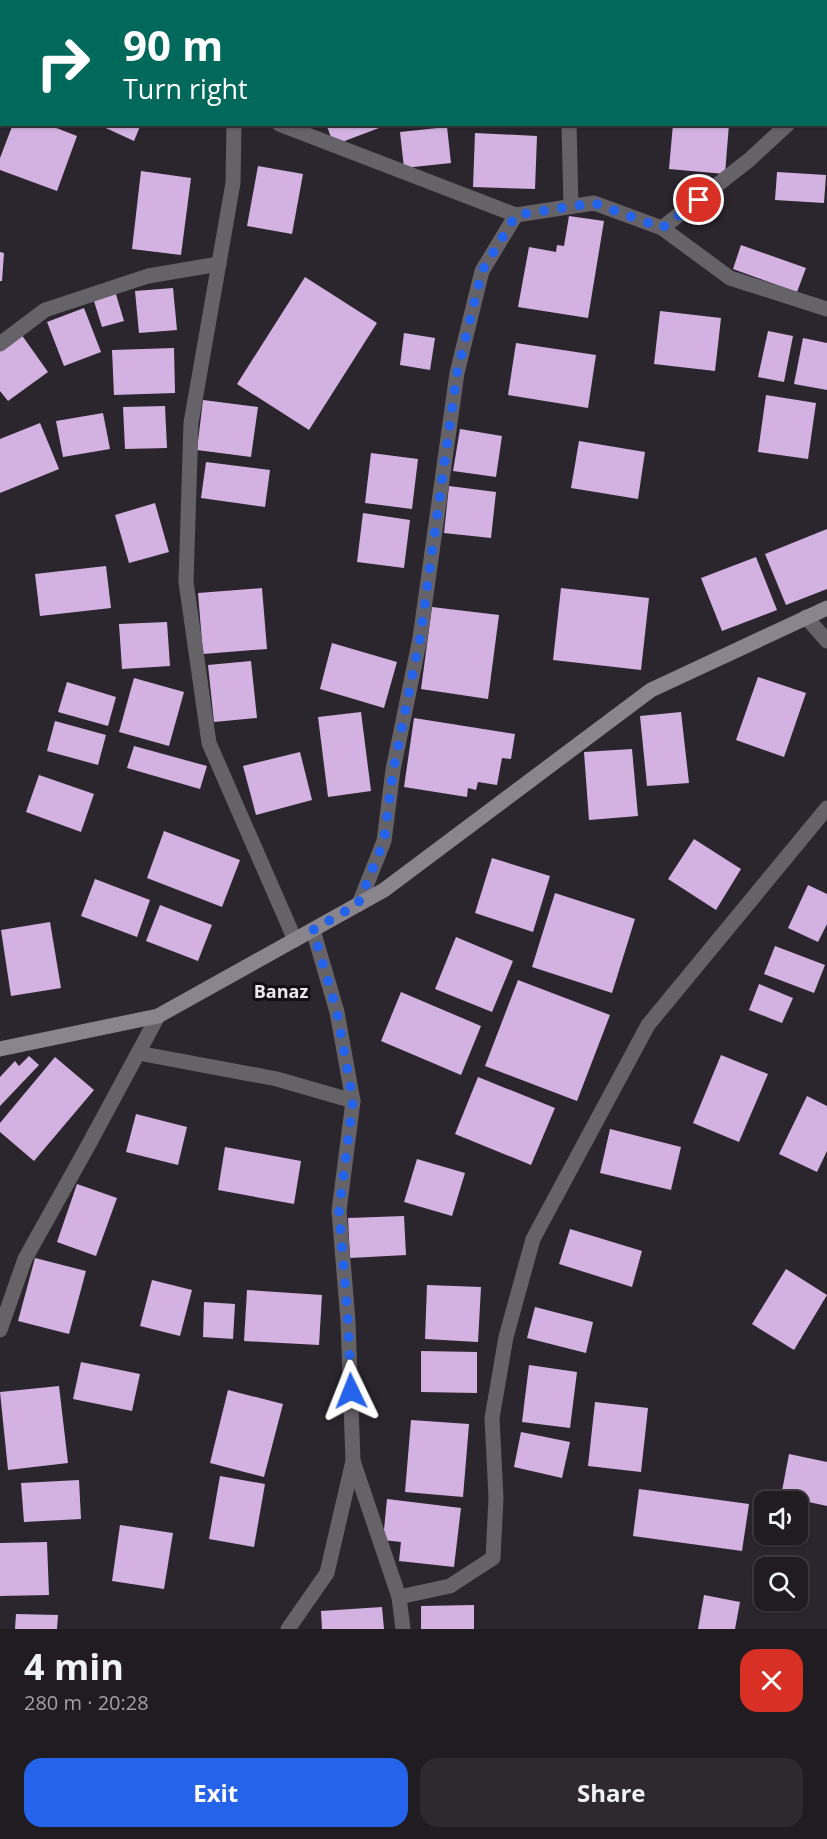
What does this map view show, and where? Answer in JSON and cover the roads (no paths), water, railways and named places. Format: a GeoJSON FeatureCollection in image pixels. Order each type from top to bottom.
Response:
{"type":"FeatureCollection","features":[{"type":"Feature","properties":{"kind":"street"},"geometry":{"type":"LineString","coordinates":[[234,126],[233,183],[191,423],[186,582],[209,743],[295,940]]}},
{"type":"Feature","properties":{"kind":"street"},"geometry":{"type":"LineString","coordinates":[[284,126],[516,215],[594,203],[662,228],[730,278],[827,309]]}},
{"type":"Feature","properties":{"kind":"street"},"geometry":{"type":"LineString","coordinates":[[569,126],[571,206]]}},
{"type":"Feature","properties":{"kind":"street"},"geometry":{"type":"LineString","coordinates":[[662,228],[786,126]]}},
{"type":"Feature","properties":{"kind":"street"},"geometry":{"type":"LineString","coordinates":[[358,904],[384,841],[393,771],[420,638],[457,373],[482,271],[516,215]]}},
{"type":"Feature","properties":{"kind":"street"},"geometry":{"type":"LineString","coordinates":[[0,344],[45,310],[148,276],[219,264]]}},
{"type":"Feature","properties":{"kind":"street"},"geometry":{"type":"LineString","coordinates":[[0,1049],[158,1016],[384,890],[651,690],[827,608]]}},
{"type":"Feature","properties":{"kind":"street"},"geometry":{"type":"LineString","coordinates":[[806,617],[827,641]]}},
{"type":"Feature","properties":{"kind":"street"},"geometry":{"type":"LineString","coordinates":[[399,1597],[450,1586],[493,1558],[496,1498],[492,1418],[506,1337],[533,1239],[648,1025],[827,808]]}},
{"type":"Feature","properties":{"kind":"street"},"geometry":{"type":"LineString","coordinates":[[313,930],[337,1012],[353,1101],[339,1211],[348,1321],[354,1461],[399,1597],[403,1629]]}},
{"type":"Feature","properties":{"kind":"street"},"geometry":{"type":"LineString","coordinates":[[0,1330],[25,1259],[158,1016]]}},
{"type":"Feature","properties":{"kind":"street"},"geometry":{"type":"LineString","coordinates":[[138,1053],[277,1078],[353,1101]]}},
{"type":"Feature","properties":{"kind":"street"},"geometry":{"type":"LineString","coordinates":[[288,1629],[327,1574],[354,1461]]}},
{"type":"Feature","properties":{"kind":"district","name":"Banaz"},"geometry":{"type":"Point","coordinates":[281,992]}}]}
